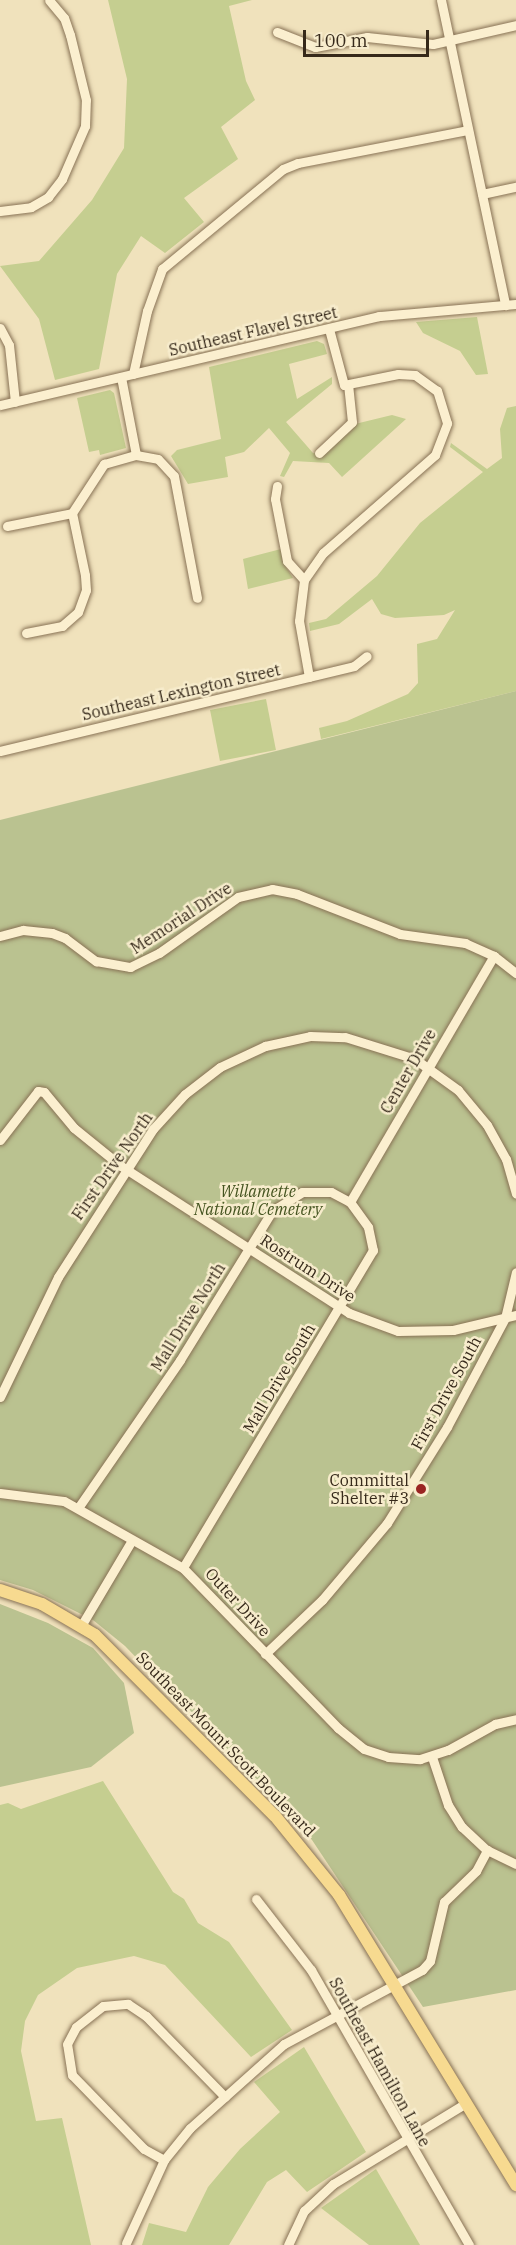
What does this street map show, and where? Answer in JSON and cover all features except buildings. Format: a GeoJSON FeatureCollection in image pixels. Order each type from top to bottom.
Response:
{"type":"FeatureCollection","features":[{"type":"Feature","properties":{"kind":"main road","name":"Southeast Mount Scott Boulevard"},"geometry":{"type":"LineString","coordinates":[[0,1590],[30,1598],[81,1626],[130,1668],[275,1816],[339,1895],[516,2185]]}},
{"type":"Feature","properties":{"kind":"street"},"geometry":{"type":"LineString","coordinates":[[0,211],[31,207],[48,197],[62,179],[85,126],[87,104],[70,35],[63,18],[49,0]]}},
{"type":"Feature","properties":{"kind":"street"},"geometry":{"type":"LineString","coordinates":[[441,0],[505,305]]}},
{"type":"Feature","properties":{"kind":"street"},"geometry":{"type":"LineString","coordinates":[[277,32],[294,42],[315,46],[367,37],[423,44],[449,41],[516,25]]}},
{"type":"Feature","properties":{"kind":"street"},"geometry":{"type":"LineString","coordinates":[[133,374],[147,311],[162,269],[283,169],[298,163],[468,130]]}},
{"type":"Feature","properties":{"kind":"street"},"geometry":{"type":"LineString","coordinates":[[482,194],[516,188]]}},
{"type":"Feature","properties":{"kind":"street","name":"Southeast Flavel Street"},"geometry":{"type":"LineString","coordinates":[[0,405],[387,315],[516,304]]}},
{"type":"Feature","properties":{"kind":"street"},"geometry":{"type":"LineString","coordinates":[[0,328],[9,345],[15,402]]}},
{"type":"Feature","properties":{"kind":"street"},"geometry":{"type":"LineString","coordinates":[[319,453],[352,422],[348,386],[341,380],[329,329]]}},
{"type":"Feature","properties":{"kind":"street"},"geometry":{"type":"LineString","coordinates":[[309,677],[298,621],[304,580],[323,553],[435,455],[446,432],[444,403],[430,384],[415,375],[398,374],[348,386]]}},
{"type":"Feature","properties":{"kind":"street"},"geometry":{"type":"LineString","coordinates":[[121,377],[136,455]]}},
{"type":"Feature","properties":{"kind":"street"},"geometry":{"type":"LineString","coordinates":[[7,526],[72,513],[105,464],[136,455],[158,459],[174,476],[197,598]]}},
{"type":"Feature","properties":{"kind":"street"},"geometry":{"type":"LineString","coordinates":[[277,486],[275,499],[287,561],[304,580]]}},
{"type":"Feature","properties":{"kind":"street"},"geometry":{"type":"LineString","coordinates":[[26,633],[62,626],[78,612],[83,601],[85,575],[72,513]]}},
{"type":"Feature","properties":{"kind":"street","name":"Southeast Lexington Street"},"geometry":{"type":"LineString","coordinates":[[0,751],[354,666],[367,656]]}},
{"type":"Feature","properties":{"kind":"street","name":"Memorial Drive"},"geometry":{"type":"LineString","coordinates":[[0,936],[23,930],[52,933],[65,938],[106,965],[130,967],[159,953],[238,897],[272,890],[297,894],[400,934],[465,943],[494,956],[516,973]]}},
{"type":"Feature","properties":{"kind":"street","name":"Center Drive"},"geometry":{"type":"LineString","coordinates":[[350,1202],[494,956]]}},
{"type":"Feature","properties":{"kind":"street","name":"First Drive North"},"geometry":{"type":"LineString","coordinates":[[0,1397],[58,1277],[153,1129],[185,1094],[220,1067],[266,1046],[310,1036],[345,1037],[415,1059],[427,1067]]}},
{"type":"Feature","properties":{"kind":"street"},"geometry":{"type":"LineString","coordinates":[[427,1067],[458,1090],[487,1125],[506,1158],[516,1194]]}},
{"type":"Feature","properties":{"kind":"street","name":"Rostrum Drive"},"geometry":{"type":"LineString","coordinates":[[0,1140],[38,1090],[44,1092],[74,1128],[127,1167],[340,1307],[398,1331],[453,1330],[505,1318]]}},
{"type":"Feature","properties":{"kind":"street","name":"Mall Drive North"},"geometry":{"type":"LineString","coordinates":[[78,1508],[180,1360],[272,1211],[302,1192],[331,1192],[350,1202]]}},
{"type":"Feature","properties":{"kind":"street","name":"Mall Drive South"},"geometry":{"type":"LineString","coordinates":[[183,1568],[373,1250],[368,1227],[350,1202]]}},
{"type":"Feature","properties":{"kind":"street","name":"First Drive South"},"geometry":{"type":"LineString","coordinates":[[265,1654],[322,1600],[387,1523],[447,1426],[505,1318],[516,1272]]}},
{"type":"Feature","properties":{"kind":"street"},"geometry":{"type":"LineString","coordinates":[[505,1318],[516,1316]]}},
{"type":"Feature","properties":{"kind":"street","name":"Outer Drive"},"geometry":{"type":"LineString","coordinates":[[0,1493],[50,1498],[78,1508],[183,1568],[265,1654],[364,1749],[401,1760],[432,1757]]}},
{"type":"Feature","properties":{"kind":"street"},"geometry":{"type":"LineString","coordinates":[[81,1626],[132,1540]]}},
{"type":"Feature","properties":{"kind":"street"},"geometry":{"type":"LineString","coordinates":[[516,1719],[489,1727],[432,1757],[448,1805],[467,1832],[487,1850],[516,1864]]}},
{"type":"Feature","properties":{"kind":"street"},"geometry":{"type":"LineString","coordinates":[[126,2243],[164,2160],[190,2128],[284,2044],[339,2016],[393,1983],[407,1980],[430,1961],[444,1902],[476,1871],[487,1850]]}},
{"type":"Feature","properties":{"kind":"street","name":"Southeast Hamilton Lane"},"geometry":{"type":"LineString","coordinates":[[256,1899],[311,1970],[339,2016],[406,2140],[470,2245]]}},
{"type":"Feature","properties":{"kind":"street"},"geometry":{"type":"LineString","coordinates":[[164,2160],[144,2150],[72,2075],[67,2044],[76,2027],[103,2006],[128,2004],[146,2016],[225,2097]]}},
{"type":"Feature","properties":{"kind":"street"},"geometry":{"type":"LineString","coordinates":[[288,2245],[311,2202],[333,2184],[466,2103]]}},
{"type":"Feature","properties":{"kind":"green space"},"geometry":{"type":"Polygon","coordinates":[[[108,0],[252,0],[229,6],[246,81],[255,100],[221,127],[238,159],[184,198],[204,222],[165,253],[141,236],[117,274],[99,369],[55,380],[39,319],[0,266],[39,261],[92,200],[124,148],[127,79],[108,0]]]}},
{"type":"Feature","properties":{"kind":"green space"},"geometry":{"type":"Polygon","coordinates":[[[477,317],[488,374],[476,375],[460,351],[423,333],[416,322],[477,317]]]}},
{"type":"Feature","properties":{"kind":"green space"},"geometry":{"type":"Polygon","coordinates":[[[317,341],[324,344],[327,354],[289,364],[297,399],[332,377],[332,384],[286,422],[313,453],[325,454],[355,424],[392,415],[406,419],[342,477],[329,463],[293,461],[284,477],[280,476],[290,453],[269,428],[244,452],[225,457],[228,477],[188,484],[171,456],[177,450],[221,439],[209,367],[317,341]]]}},
{"type":"Feature","properties":{"kind":"green space"},"geometry":{"type":"Polygon","coordinates":[[[110,390],[114,393],[126,448],[100,455],[99,450],[89,452],[77,398],[110,390]]]}},
{"type":"Feature","properties":{"kind":"green space"},"geometry":{"type":"Polygon","coordinates":[[[516,406],[516,691],[321,739],[319,728],[347,721],[408,694],[418,683],[417,644],[437,639],[455,610],[444,615],[395,618],[381,614],[372,599],[339,624],[310,631],[309,623],[326,619],[377,576],[420,523],[483,472],[450,447],[451,443],[487,469],[502,458],[500,429],[507,408],[516,406]]]}},
{"type":"Feature","properties":{"kind":"green space"},"geometry":{"type":"Polygon","coordinates":[[[281,549],[284,564],[293,578],[248,589],[243,559],[281,549]]]}},
{"type":"Feature","properties":{"kind":"green space","name":"Willamette National Cemetery"},"geometry":{"type":"Polygon","coordinates":[[[516,691],[516,1990],[423,2007],[312,1840],[125,1646],[93,1620],[33,1590],[0,1580],[0,820],[516,691]]]}},
{"type":"Feature","properties":{"kind":"green space"},"geometry":{"type":"Polygon","coordinates":[[[266,699],[276,750],[220,761],[210,710],[266,699]]]}},
{"type":"Feature","properties":{"kind":"green space"},"geometry":{"type":"Polygon","coordinates":[[[0,1604],[48,1623],[93,1648],[124,1683],[134,1733],[91,1767],[0,1787],[0,1604]]]}},
{"type":"Feature","properties":{"kind":"green space"},"geometry":{"type":"Polygon","coordinates":[[[103,1781],[173,1892],[184,1899],[198,1923],[229,1942],[292,2030],[251,2057],[165,1965],[134,1956],[77,1968],[38,1995],[25,2021],[21,2051],[36,2121],[62,2118],[91,2245],[0,2245],[0,1805],[8,1803],[21,1809],[103,1781]]]}},
{"type":"Feature","properties":{"kind":"green space"},"geometry":{"type":"Polygon","coordinates":[[[304,2047],[366,2152],[307,2192],[286,2170],[267,2182],[229,2245],[142,2245],[149,2223],[186,2232],[208,2187],[240,2149],[280,2112],[254,2082],[304,2047]]]}},
{"type":"Feature","properties":{"kind":"green space"},"geometry":{"type":"Polygon","coordinates":[[[376,2169],[420,2245],[369,2245],[321,2208],[376,2169]]]}},
{"type":"Feature","properties":{"kind":"place","name":"Committal Shelter #3"},"geometry":{"type":"Point","coordinates":[421,1489]}}]}
